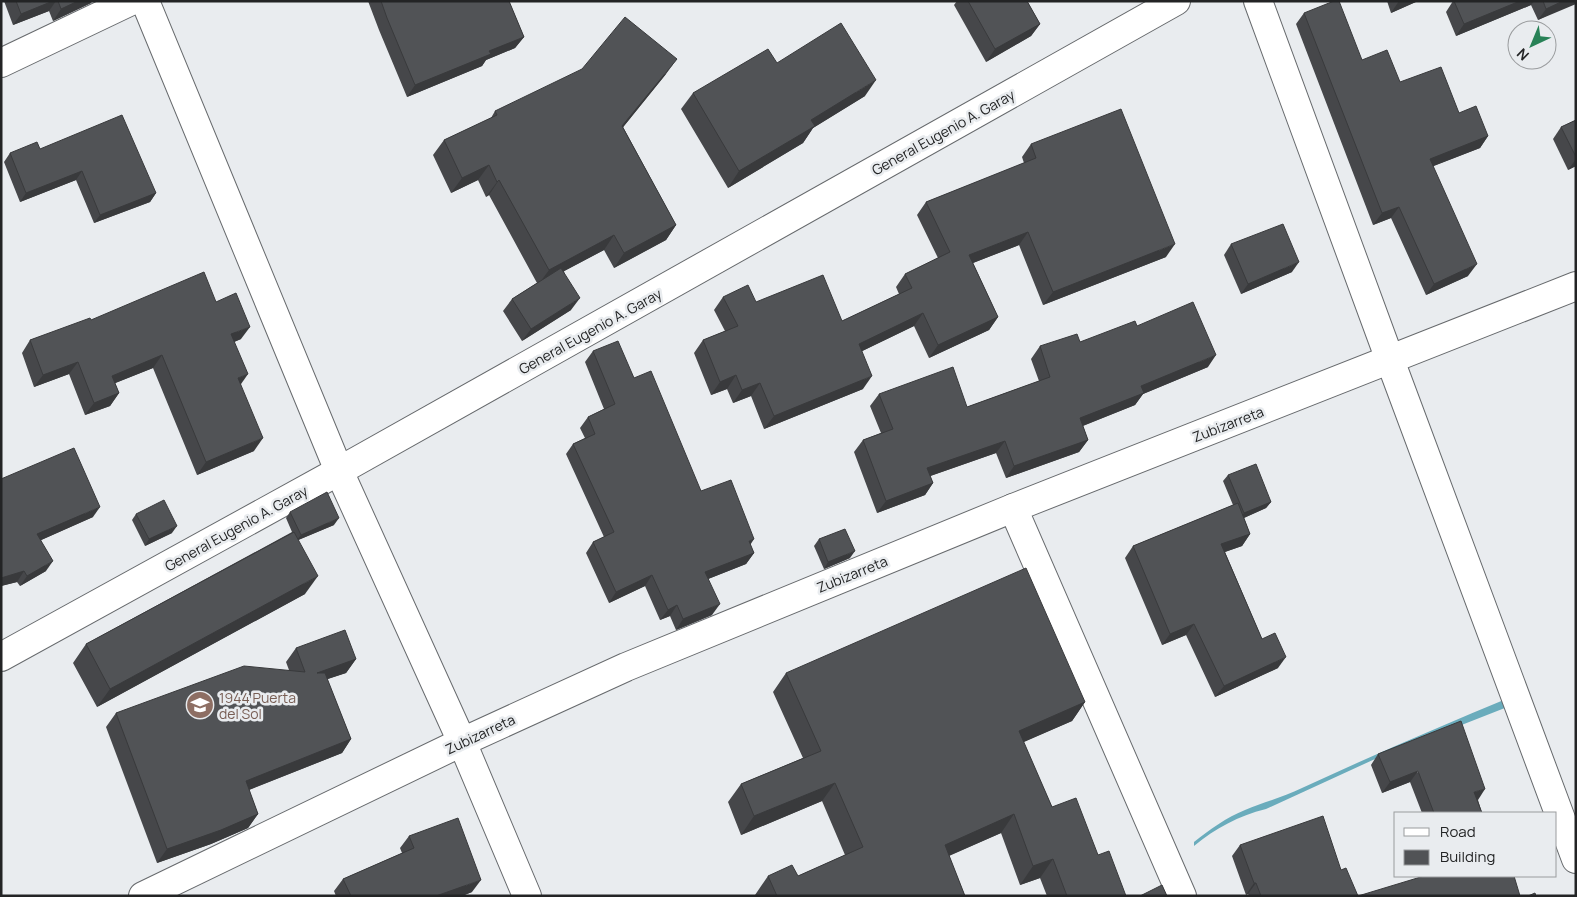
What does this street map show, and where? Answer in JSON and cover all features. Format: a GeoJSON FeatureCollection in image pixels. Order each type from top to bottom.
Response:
{"type":"FeatureCollection","features":[{"type":"Feature","properties":{"kind":"street"},"geometry":{"type":"LineString","coordinates":[[1,63],[131,1]]}},
{"type":"Feature","properties":{"kind":"street"},"geometry":{"type":"LineString","coordinates":[[146,1],[339,471],[462,742],[528,896]]}},
{"type":"Feature","properties":{"kind":"street","name":"General Eugenio A. Garay"},"geometry":{"type":"LineString","coordinates":[[1,657],[339,471],[1176,1]]}},
{"type":"Feature","properties":{"kind":"street"},"geometry":{"type":"LineString","coordinates":[[1258,1],[1576,859]]}},
{"type":"Feature","properties":{"kind":"street","name":"Zubizarreta"},"geometry":{"type":"LineString","coordinates":[[143,896],[462,742],[626,666],[1014,508],[1576,286]]}},
{"type":"Feature","properties":{"kind":"street"},"geometry":{"type":"LineString","coordinates":[[1014,508],[1182,896]]}},
{"type":"Feature","properties":{"kind":"water"},"geometry":{"type":"Polygon","coordinates":[[[1511,697],[1515,704],[1375,759],[1266,809],[1237,819],[1219,828],[1194,846],[1194,842],[1206,833],[1238,813],[1295,791],[1406,741],[1511,697]]]}},
{"type":"Feature","properties":{"kind":"building"},"geometry":{"type":"Polygon","coordinates":[[[16,1],[53,1],[21,14],[16,1]]]}},
{"type":"Feature","properties":{"kind":"building"},"geometry":{"type":"Polygon","coordinates":[[[58,1],[78,1],[61,9],[58,1]]]}},
{"type":"Feature","properties":{"kind":"building"},"geometry":{"type":"Polygon","coordinates":[[[381,1],[509,1],[524,37],[489,51],[491,54],[415,85],[381,1]]]}},
{"type":"Feature","properties":{"kind":"building"},"geometry":{"type":"Polygon","coordinates":[[[968,1],[1027,1],[1040,24],[995,49],[968,1]]]}},
{"type":"Feature","properties":{"kind":"building"},"geometry":{"type":"Polygon","coordinates":[[[1334,1],[1339,1],[1362,60],[1387,50],[1400,82],[1441,67],[1459,113],[1476,106],[1488,136],[1430,159],[1477,264],[1434,284],[1399,207],[1382,213],[1304,13],[1334,1]]]}},
{"type":"Feature","properties":{"kind":"building"},"geometry":{"type":"Polygon","coordinates":[[[1454,1],[1520,1],[1464,24],[1454,1]]]}},
{"type":"Feature","properties":{"kind":"building"},"geometry":{"type":"Polygon","coordinates":[[[1543,1],[1563,1],[1546,9],[1543,1]]]}},
{"type":"Feature","properties":{"kind":"building"},"geometry":{"type":"Polygon","coordinates":[[[625,17],[677,59],[622,126],[676,225],[624,253],[614,235],[549,270],[489,165],[462,178],[444,140],[497,115],[495,111],[582,69],[625,17]]]}},
{"type":"Feature","properties":{"kind":"building"},"geometry":{"type":"Polygon","coordinates":[[[841,23],[876,80],[811,120],[815,126],[739,171],[693,93],[768,49],[777,63],[841,23]]]}},
{"type":"Feature","properties":{"kind":"building"},"geometry":{"type":"Polygon","coordinates":[[[1121,109],[1175,244],[1053,292],[1028,232],[969,255],[998,317],[938,345],[923,313],[859,344],[872,376],[774,416],[760,383],[742,390],[736,375],[720,382],[703,340],[738,326],[723,297],[748,285],[756,302],[823,275],[842,321],[912,288],[905,274],[950,252],[926,202],[1036,158],[1031,144],[1121,109]]]}},
{"type":"Feature","properties":{"kind":"building"},"geometry":{"type":"Polygon","coordinates":[[[122,115],[156,193],[100,215],[82,171],[26,193],[10,153],[37,142],[40,149],[122,115]]]}},
{"type":"Feature","properties":{"kind":"building"},"geometry":{"type":"Polygon","coordinates":[[[1576,120],[1576,157],[1561,127],[1576,120]]]}},
{"type":"Feature","properties":{"kind":"building"},"geometry":{"type":"Polygon","coordinates":[[[1283,224],[1299,262],[1248,284],[1231,244],[1283,224]]]}},
{"type":"Feature","properties":{"kind":"building"},"geometry":{"type":"Polygon","coordinates":[[[561,268],[580,298],[531,329],[512,299],[561,268]]]}},
{"type":"Feature","properties":{"kind":"building"},"geometry":{"type":"Polygon","coordinates":[[[204,272],[216,302],[236,293],[250,327],[231,334],[248,374],[238,378],[263,438],[206,462],[162,355],[112,376],[119,393],[94,403],[78,362],[43,375],[30,340],[90,318],[91,320],[204,272]]]}},
{"type":"Feature","properties":{"kind":"building"},"geometry":{"type":"Polygon","coordinates":[[[1193,302],[1216,355],[1141,386],[1144,393],[1080,418],[1088,440],[1014,466],[1005,441],[927,468],[933,483],[886,501],[863,440],[893,429],[879,394],[953,367],[967,407],[1050,377],[1040,346],[1077,334],[1080,342],[1135,321],[1137,326],[1193,302]]]}},
{"type":"Feature","properties":{"kind":"building"},"geometry":{"type":"Polygon","coordinates":[[[618,341],[634,378],[651,371],[701,491],[731,480],[754,539],[749,541],[754,553],[705,572],[720,604],[683,619],[677,605],[668,610],[652,575],[616,592],[593,542],[614,532],[573,444],[595,434],[588,417],[615,404],[593,351],[618,341]]]}},
{"type":"Feature","properties":{"kind":"building"},"geometry":{"type":"Polygon","coordinates":[[[74,448],[100,507],[37,534],[53,561],[27,576],[24,571],[1,578],[1,479],[74,448]]]}},
{"type":"Feature","properties":{"kind":"building"},"geometry":{"type":"Polygon","coordinates":[[[1256,464],[1271,502],[1244,513],[1228,475],[1256,464]]]}},
{"type":"Feature","properties":{"kind":"building"},"geometry":{"type":"Polygon","coordinates":[[[327,492],[339,518],[301,535],[290,512],[327,492]]]}},
{"type":"Feature","properties":{"kind":"building"},"geometry":{"type":"Polygon","coordinates":[[[164,500],[177,526],[149,539],[136,514],[164,500]]]}},
{"type":"Feature","properties":{"kind":"building"},"geometry":{"type":"Polygon","coordinates":[[[1238,503],[1250,534],[1221,544],[1262,639],[1275,633],[1286,657],[1224,686],[1194,624],[1170,634],[1133,546],[1238,503]]]}},
{"type":"Feature","properties":{"kind":"building"},"geometry":{"type":"Polygon","coordinates":[[[845,529],[855,551],[828,562],[819,539],[845,529]]]}},
{"type":"Feature","properties":{"kind":"building"},"geometry":{"type":"Polygon","coordinates":[[[294,532],[318,576],[110,689],[86,644],[294,532]]]}},
{"type":"Feature","properties":{"kind":"building"},"geometry":{"type":"Polygon","coordinates":[[[1026,568],[1085,702],[1019,731],[1052,807],[1076,798],[1098,855],[1109,851],[1126,896],[1067,896],[1053,859],[1033,866],[1014,814],[945,845],[965,896],[777,896],[768,876],[792,865],[798,876],[863,847],[835,783],[754,816],[741,784],[821,751],[786,673],[1026,568]]]}},
{"type":"Feature","properties":{"kind":"building"},"geometry":{"type":"Polygon","coordinates":[[[345,630],[356,659],[317,673],[325,673],[351,739],[246,781],[258,814],[221,830],[167,849],[116,713],[244,666],[305,672],[296,648],[345,630]]]}},
{"type":"Feature","properties":{"kind":"building"},"geometry":{"type":"Polygon","coordinates":[[[1461,721],[1485,789],[1474,792],[1482,812],[1434,812],[1418,771],[1390,782],[1378,754],[1461,721]]]}},
{"type":"Feature","properties":{"kind":"building"},"geometry":{"type":"Polygon","coordinates":[[[1323,816],[1341,870],[1346,868],[1358,896],[1261,896],[1256,883],[1254,883],[1240,845],[1323,816]]]}},
{"type":"Feature","properties":{"kind":"building"},"geometry":{"type":"Polygon","coordinates":[[[458,818],[481,880],[436,896],[351,896],[343,879],[414,848],[409,836],[458,818]]]}},
{"type":"Feature","properties":{"kind":"building"},"geometry":{"type":"Polygon","coordinates":[[[1421,877],[1514,877],[1520,896],[1358,896],[1421,877]]]}},
{"type":"Feature","properties":{"kind":"building"},"geometry":{"type":"Polygon","coordinates":[[[1162,885],[1167,896],[1140,896],[1162,885]]]}},
{"type":"Feature","properties":{"kind":"place","name":"1944 Puerta del Sol"},"geometry":{"type":"Point","coordinates":[200,705]}}]}
